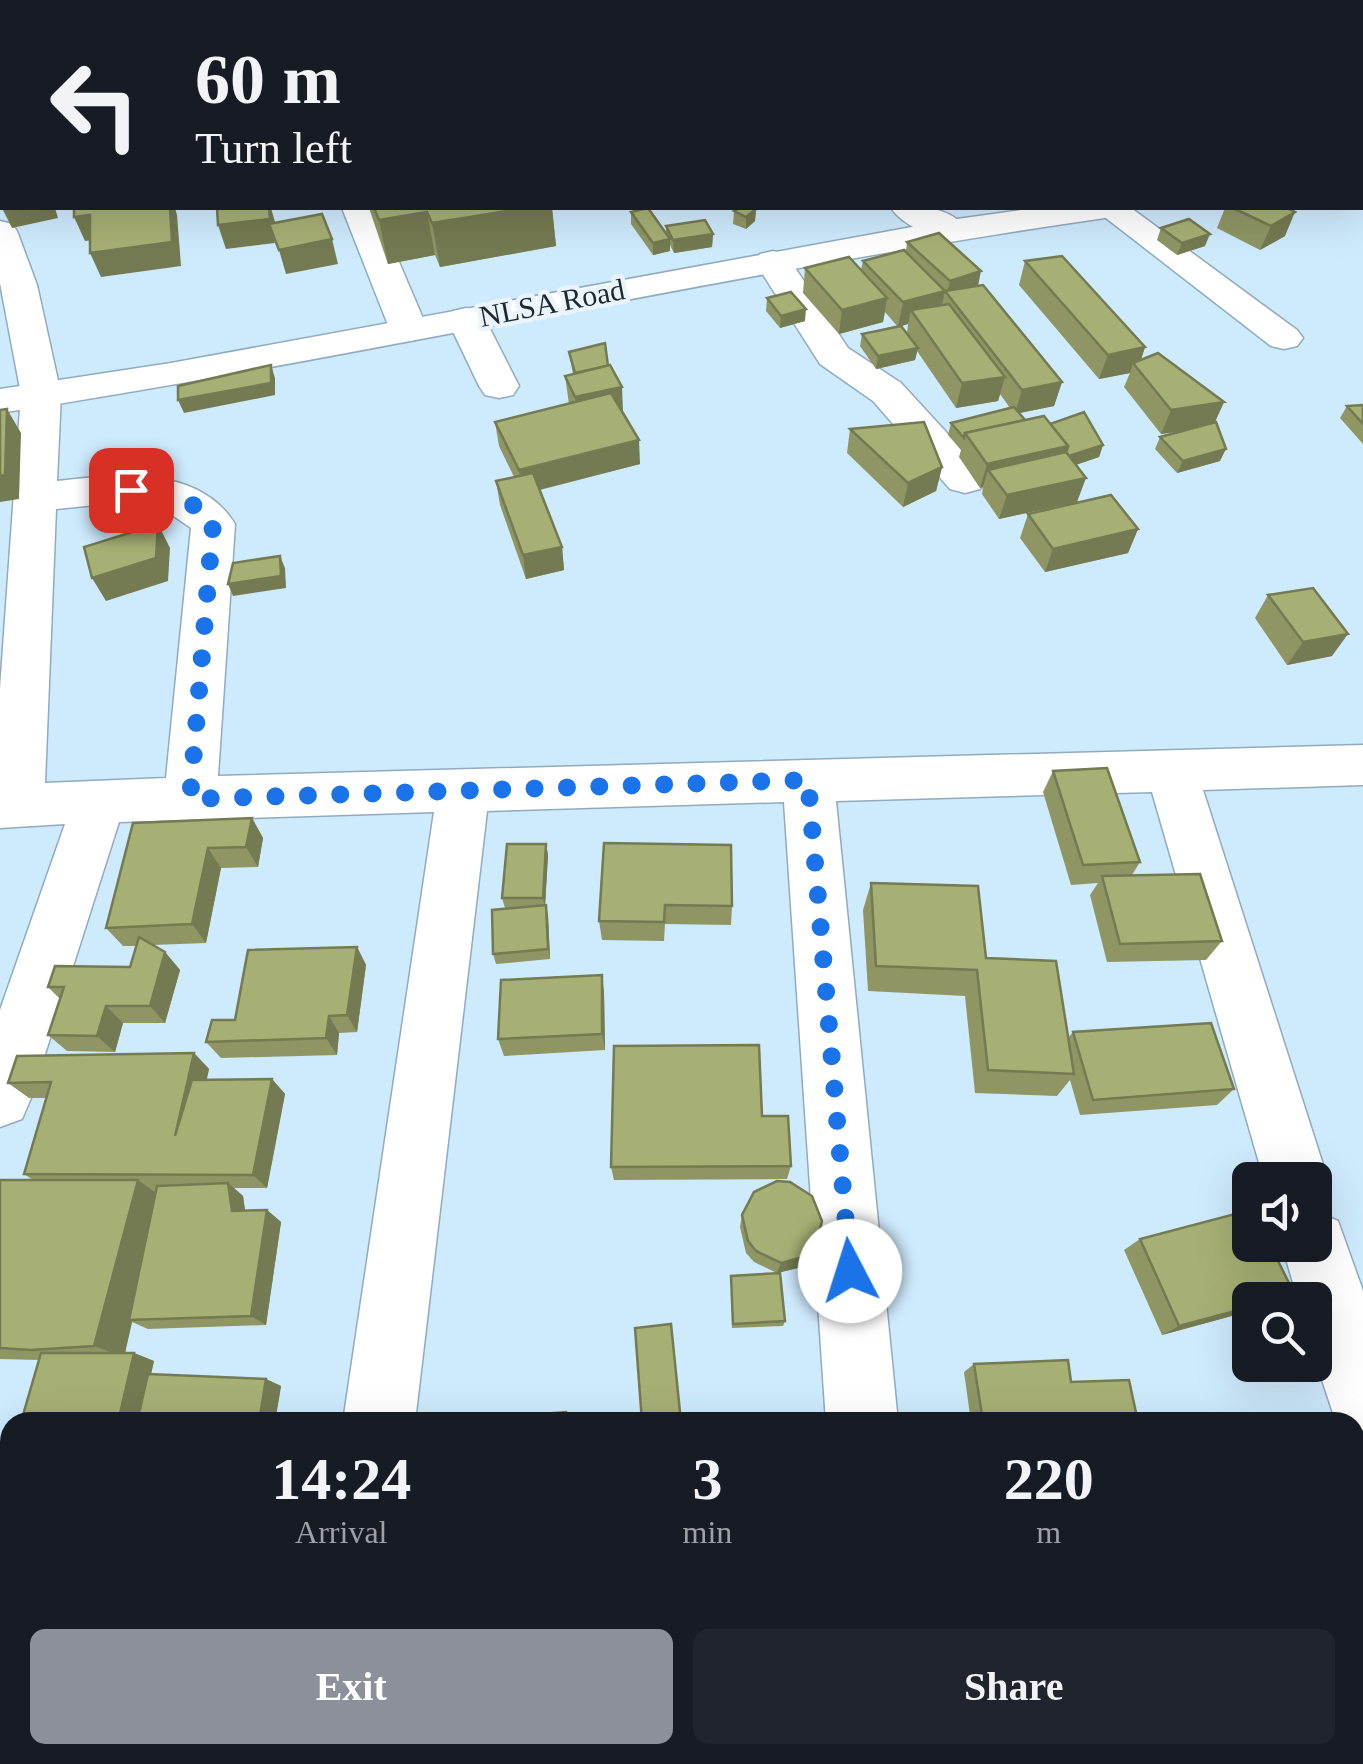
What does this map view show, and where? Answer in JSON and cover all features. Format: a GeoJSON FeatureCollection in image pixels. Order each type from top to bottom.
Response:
{"type":"FeatureCollection","features":[{"type":"Feature","properties":{"kind":"street"},"geometry":{"type":"LineString","coordinates":[[360,210],[409,330]]}},
{"type":"Feature","properties":{"kind":"street"},"geometry":{"type":"LineString","coordinates":[[912,210],[950,230]]}},
{"type":"Feature","properties":{"kind":"street","name":"NLSA Road"},"geometry":{"type":"LineString","coordinates":[[20,398],[409,330],[474,308],[1093,210]]}},
{"type":"Feature","properties":{"kind":"street"},"geometry":{"type":"LineString","coordinates":[[1110,210],[1284,338]]}},
{"type":"Feature","properties":{"kind":"street"},"geometry":{"type":"LineString","coordinates":[[0,232],[19,285],[20,398],[35,497],[9,806],[1363,764]]}},
{"type":"Feature","properties":{"kind":"street"},"geometry":{"type":"LineString","coordinates":[[772,262],[834,356],[887,392],[965,479]]}},
{"type":"Feature","properties":{"kind":"street"},"geometry":{"type":"LineString","coordinates":[[474,308],[499,386]]}},
{"type":"Feature","properties":{"kind":"street"},"geometry":{"type":"LineString","coordinates":[[35,497],[131,490],[177,495],[200,507],[213,524],[190,799]]}},
{"type":"Feature","properties":{"kind":"street"},"geometry":{"type":"LineString","coordinates":[[1172,769],[1291,1162]]}},
{"type":"Feature","properties":{"kind":"street"},"geometry":{"type":"LineString","coordinates":[[808,780],[861,1412]]}},
{"type":"Feature","properties":{"kind":"street"},"geometry":{"type":"LineString","coordinates":[[380,1412],[463,792]]}},
{"type":"Feature","properties":{"kind":"street"},"geometry":{"type":"LineString","coordinates":[[0,1098],[99,801]]}},
{"type":"Feature","properties":{"kind":"street"},"geometry":{"type":"LineString","coordinates":[[1320,1262],[1363,1402]]}},
{"type":"Feature","properties":{"kind":"building"},"geometry":{"type":"Polygon","coordinates":[[[74,210],[170,210],[172,242],[90,253],[90,215],[74,217],[74,210]]]}},
{"type":"Feature","properties":{"kind":"building"},"geometry":{"type":"Polygon","coordinates":[[[217,210],[269,210],[270,219],[218,225],[217,210]]]}},
{"type":"Feature","properties":{"kind":"building"},"geometry":{"type":"Polygon","coordinates":[[[375,210],[513,210],[432,223],[427,212],[379,220],[375,210]]]}},
{"type":"Feature","properties":{"kind":"building"},"geometry":{"type":"Polygon","coordinates":[[[649,210],[670,239],[653,243],[631,212],[649,210]]]}},
{"type":"Feature","properties":{"kind":"building"},"geometry":{"type":"Polygon","coordinates":[[[736,210],[755,210],[746,217],[736,210]]]}},
{"type":"Feature","properties":{"kind":"building"},"geometry":{"type":"Polygon","coordinates":[[[1237,210],[1295,212],[1271,226],[1237,210]]]}},
{"type":"Feature","properties":{"kind":"building"},"geometry":{"type":"Polygon","coordinates":[[[322,214],[332,239],[279,250],[269,224],[322,214]]]}},
{"type":"Feature","properties":{"kind":"building"},"geometry":{"type":"Polygon","coordinates":[[[1189,219],[1210,234],[1182,243],[1161,228],[1189,219]]]}},
{"type":"Feature","properties":{"kind":"building"},"geometry":{"type":"Polygon","coordinates":[[[705,220],[713,234],[673,240],[666,226],[705,220]]]}},
{"type":"Feature","properties":{"kind":"building"},"geometry":{"type":"Polygon","coordinates":[[[939,233],[981,271],[950,281],[907,242],[939,233]]]}},
{"type":"Feature","properties":{"kind":"building"},"geometry":{"type":"Polygon","coordinates":[[[904,250],[945,291],[903,302],[863,261],[904,250]]]}},
{"type":"Feature","properties":{"kind":"building"},"geometry":{"type":"Polygon","coordinates":[[[1062,256],[1145,347],[1108,355],[1025,261],[1062,256]]]}},
{"type":"Feature","properties":{"kind":"building"},"geometry":{"type":"Polygon","coordinates":[[[849,257],[887,298],[842,310],[805,268],[849,257]]]}},
{"type":"Feature","properties":{"kind":"building"},"geometry":{"type":"Polygon","coordinates":[[[983,285],[1062,382],[1022,390],[945,291],[983,285]]]}},
{"type":"Feature","properties":{"kind":"building"},"geometry":{"type":"Polygon","coordinates":[[[791,292],[806,309],[781,316],[767,298],[791,292]]]}},
{"type":"Feature","properties":{"kind":"building"},"geometry":{"type":"Polygon","coordinates":[[[949,304],[1005,377],[962,383],[911,310],[949,304]]]}},
{"type":"Feature","properties":{"kind":"building"},"geometry":{"type":"Polygon","coordinates":[[[901,326],[918,348],[878,356],[862,334],[901,326]]]}},
{"type":"Feature","properties":{"kind":"building"},"geometry":{"type":"Polygon","coordinates":[[[605,343],[608,366],[575,373],[569,352],[605,343]]]}},
{"type":"Feature","properties":{"kind":"building"},"geometry":{"type":"Polygon","coordinates":[[[1158,353],[1224,402],[1171,410],[1133,363],[1158,353]]]}},
{"type":"Feature","properties":{"kind":"building"},"geometry":{"type":"Polygon","coordinates":[[[271,365],[271,383],[178,400],[178,386],[271,365]]]}},
{"type":"Feature","properties":{"kind":"building"},"geometry":{"type":"Polygon","coordinates":[[[610,365],[622,387],[575,397],[565,376],[610,365]]]}},
{"type":"Feature","properties":{"kind":"building"},"geometry":{"type":"Polygon","coordinates":[[[611,393],[639,440],[519,470],[495,422],[611,393]]]}},
{"type":"Feature","properties":{"kind":"building"},"geometry":{"type":"Polygon","coordinates":[[[1363,405],[1363,424],[1347,406],[1363,405]]]}},
{"type":"Feature","properties":{"kind":"building"},"geometry":{"type":"Polygon","coordinates":[[[1014,407],[1025,420],[965,433],[964,438],[951,423],[1014,407]]]}},
{"type":"Feature","properties":{"kind":"building"},"geometry":{"type":"Polygon","coordinates":[[[7,409],[5,475],[0,476],[0,410],[7,409]]]}},
{"type":"Feature","properties":{"kind":"building"},"geometry":{"type":"Polygon","coordinates":[[[1084,412],[1103,445],[1069,456],[1068,446],[1050,424],[1084,412]]]}},
{"type":"Feature","properties":{"kind":"building"},"geometry":{"type":"Polygon","coordinates":[[[1044,416],[1068,446],[987,464],[965,433],[1044,416]]]}},
{"type":"Feature","properties":{"kind":"building"},"geometry":{"type":"Polygon","coordinates":[[[924,422],[942,467],[908,483],[850,429],[924,422]]]}},
{"type":"Feature","properties":{"kind":"building"},"geometry":{"type":"Polygon","coordinates":[[[1216,422],[1226,449],[1183,461],[1160,437],[1216,422]]]}},
{"type":"Feature","properties":{"kind":"building"},"geometry":{"type":"Polygon","coordinates":[[[1066,452],[1086,478],[1007,495],[988,470],[1066,452]]]}},
{"type":"Feature","properties":{"kind":"building"},"geometry":{"type":"Polygon","coordinates":[[[533,473],[562,547],[523,555],[496,481],[533,473]]]}},
{"type":"Feature","properties":{"kind":"building"},"geometry":{"type":"Polygon","coordinates":[[[1111,495],[1138,529],[1053,549],[1028,514],[1111,495]]]}},
{"type":"Feature","properties":{"kind":"building"},"geometry":{"type":"Polygon","coordinates":[[[158,524],[156,558],[92,578],[84,547],[158,524]]]}},
{"type":"Feature","properties":{"kind":"building"},"geometry":{"type":"Polygon","coordinates":[[[280,556],[281,576],[228,584],[233,563],[280,556]]]}},
{"type":"Feature","properties":{"kind":"building"},"geometry":{"type":"Polygon","coordinates":[[[1313,588],[1348,634],[1303,642],[1268,595],[1313,588]]]}},
{"type":"Feature","properties":{"kind":"building"},"geometry":{"type":"Polygon","coordinates":[[[1107,768],[1140,862],[1083,865],[1053,771],[1107,768]]]}},
{"type":"Feature","properties":{"kind":"building"},"geometry":{"type":"Polygon","coordinates":[[[252,818],[246,847],[208,848],[192,924],[106,928],[133,823],[252,818]]]}},
{"type":"Feature","properties":{"kind":"building"},"geometry":{"type":"Polygon","coordinates":[[[604,843],[731,845],[732,906],[665,905],[664,922],[599,921],[604,843]]]}},
{"type":"Feature","properties":{"kind":"building"},"geometry":{"type":"Polygon","coordinates":[[[507,844],[546,844],[543,898],[502,898],[507,844]]]}},
{"type":"Feature","properties":{"kind":"building"},"geometry":{"type":"Polygon","coordinates":[[[1200,874],[1222,941],[1120,944],[1102,876],[1200,874]]]}},
{"type":"Feature","properties":{"kind":"building"},"geometry":{"type":"Polygon","coordinates":[[[871,883],[978,886],[986,958],[1056,961],[1074,1074],[988,1070],[977,970],[876,966],[871,883]]]}},
{"type":"Feature","properties":{"kind":"building"},"geometry":{"type":"Polygon","coordinates":[[[546,905],[548,949],[493,954],[492,910],[546,905]]]}},
{"type":"Feature","properties":{"kind":"building"},"geometry":{"type":"Polygon","coordinates":[[[139,937],[165,952],[150,1006],[106,1006],[97,1036],[48,1035],[64,987],[48,987],[55,966],[130,967],[139,937]]]}},
{"type":"Feature","properties":{"kind":"building"},"geometry":{"type":"Polygon","coordinates":[[[357,947],[347,1015],[329,1016],[326,1038],[206,1042],[212,1020],[235,1020],[248,950],[357,947]]]}},
{"type":"Feature","properties":{"kind":"building"},"geometry":{"type":"Polygon","coordinates":[[[602,975],[602,1034],[498,1039],[501,980],[602,975]]]}},
{"type":"Feature","properties":{"kind":"building"},"geometry":{"type":"Polygon","coordinates":[[[1211,1023],[1234,1089],[1093,1100],[1073,1032],[1211,1023]]]}},
{"type":"Feature","properties":{"kind":"building"},"geometry":{"type":"Polygon","coordinates":[[[759,1045],[762,1116],[788,1116],[791,1166],[611,1167],[614,1046],[759,1045]]]}},
{"type":"Feature","properties":{"kind":"building"},"geometry":{"type":"Polygon","coordinates":[[[194,1053],[175,1136],[192,1080],[272,1079],[253,1175],[24,1174],[51,1082],[8,1083],[17,1056],[194,1053]]]}},
{"type":"Feature","properties":{"kind":"building"},"geometry":{"type":"Polygon","coordinates":[[[0,1180],[138,1180],[94,1346],[0,1348],[0,1180]]]}},
{"type":"Feature","properties":{"kind":"building"},"geometry":{"type":"Polygon","coordinates":[[[777,1181],[790,1182],[812,1196],[822,1221],[816,1246],[807,1256],[781,1263],[756,1251],[748,1241],[742,1215],[754,1192],[777,1181]]]}},
{"type":"Feature","properties":{"kind":"building"},"geometry":{"type":"Polygon","coordinates":[[[228,1183],[232,1211],[267,1210],[251,1316],[129,1320],[157,1186],[228,1183]]]}},
{"type":"Feature","properties":{"kind":"building"},"geometry":{"type":"Polygon","coordinates":[[[1232,1215],[1232,1262],[1278,1262],[1288,1282],[1232,1282],[1232,1312],[1179,1326],[1140,1239],[1232,1215]]]}},
{"type":"Feature","properties":{"kind":"building"},"geometry":{"type":"Polygon","coordinates":[[[780,1273],[785,1321],[733,1324],[731,1276],[780,1273]]]}},
{"type":"Feature","properties":{"kind":"building"},"geometry":{"type":"Polygon","coordinates":[[[671,1324],[680,1412],[641,1412],[635,1328],[671,1324]]]}},
{"type":"Feature","properties":{"kind":"building"},"geometry":{"type":"Polygon","coordinates":[[[41,1353],[134,1353],[120,1412],[24,1412],[41,1353]]]}},
{"type":"Feature","properties":{"kind":"building"},"geometry":{"type":"Polygon","coordinates":[[[1068,1360],[1071,1382],[1129,1380],[1136,1412],[981,1412],[974,1364],[1068,1360]]]}},
{"type":"Feature","properties":{"kind":"building"},"geometry":{"type":"Polygon","coordinates":[[[148,1374],[266,1379],[261,1412],[139,1412],[148,1374]]]}},
{"type":"Feature","properties":{"kind":"route"},"geometry":{"type":"LineString","coordinates":[[131,490],[177,495],[200,507],[213,524],[208,620],[190,799],[808,780],[850,1271]]}}]}
